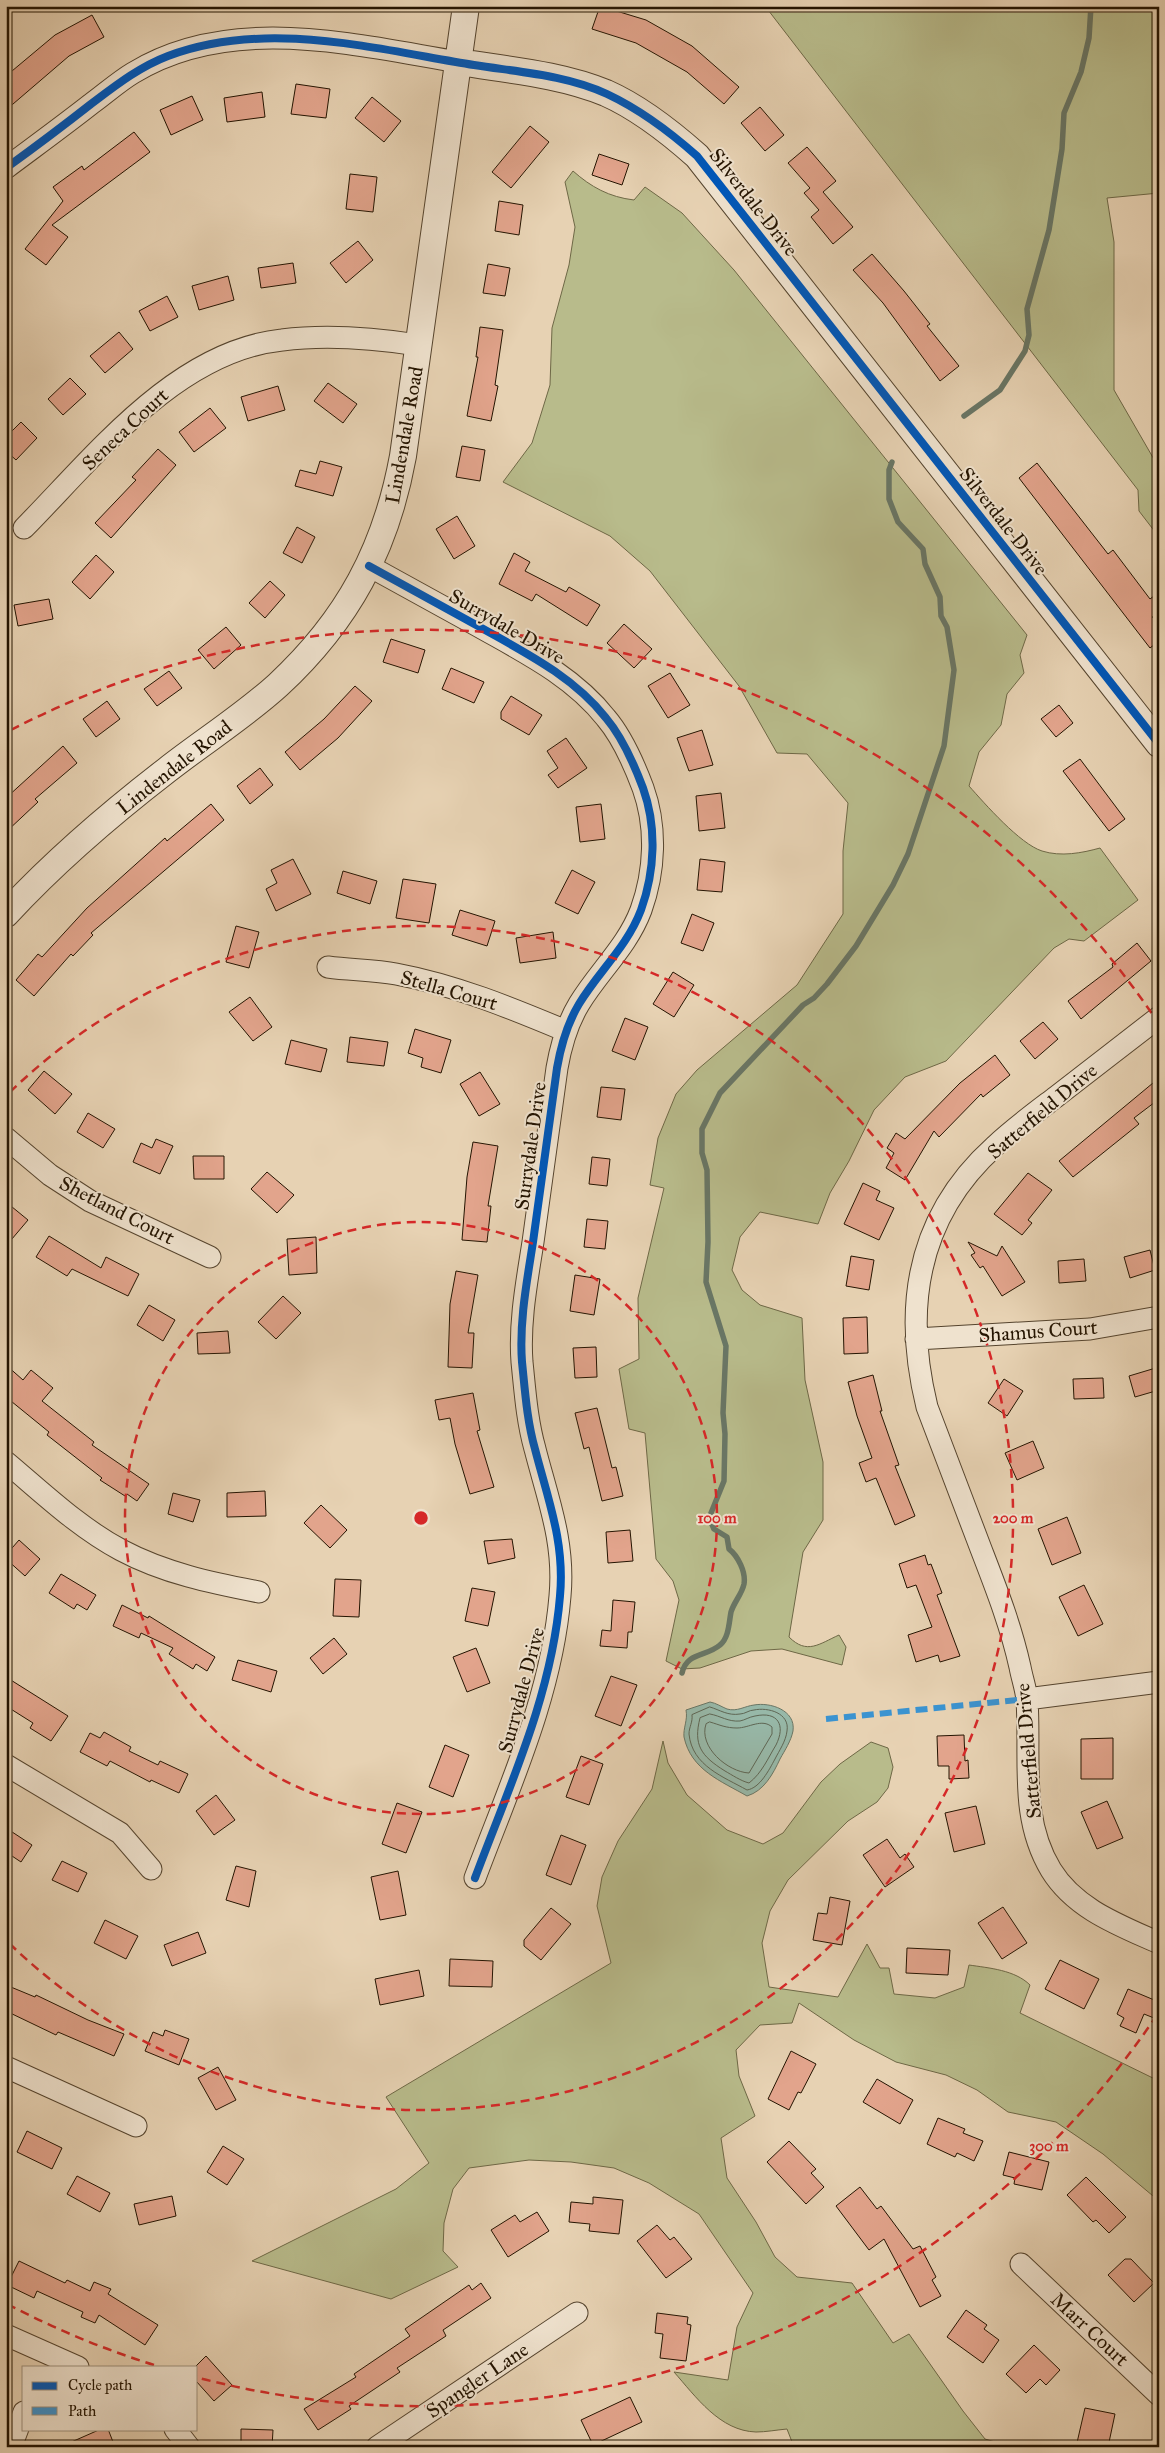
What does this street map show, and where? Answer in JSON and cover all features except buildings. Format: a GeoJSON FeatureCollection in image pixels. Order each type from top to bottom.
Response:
{"type":"FeatureCollection","features":[{"type":"Feature","properties":{"kind":"street","name":"Lindendale Road"},"geometry":{"type":"LineString","coordinates":[[6,914],[66,855],[140,791],[277,686],[307,656],[329,630],[353,595],[368,566],[385,530],[396,494],[466,6]]}},
{"type":"Feature","properties":{"kind":"street","name":"Silverdale Drive"},"geometry":{"type":"LineString","coordinates":[[6,168],[133,73],[167,56],[200,46],[283,38],[349,44],[555,78],[606,93],[642,112],[697,156],[1159,744]]}},
{"type":"Feature","properties":{"kind":"street","name":"Seneca Court"},"geometry":{"type":"LineString","coordinates":[[24,528],[146,404],[176,382],[210,363],[244,349],[281,340],[336,337],[418,345]]}},
{"type":"Feature","properties":{"kind":"street","name":"Surrydale Drive"},"geometry":{"type":"LineString","coordinates":[[368,566],[529,655],[559,674],[587,697],[607,718],[623,743],[639,776],[652,819],[653,842],[649,879],[641,909],[628,937],[579,1004],[566,1031],[557,1068],[523,1314],[522,1359],[526,1403],[534,1447],[557,1527],[561,1561],[560,1595],[554,1645],[528,1738],[474,1878]]}},
{"type":"Feature","properties":{"kind":"street","name":"Stella Court"},"geometry":{"type":"LineString","coordinates":[[328,967],[395,974],[454,989],[510,1008],[566,1031]]}},
{"type":"Feature","properties":{"kind":"street","name":"Satterfield Drive"},"geometry":{"type":"LineString","coordinates":[[1159,1016],[994,1147],[963,1182],[942,1214],[928,1246],[918,1281],[915,1305],[918,1371],[927,1407],[1010,1626],[1027,1699],[1027,1788],[1030,1815],[1044,1858],[1053,1873],[1073,1896],[1097,1915],[1159,1943]]}},
{"type":"Feature","properties":{"kind":"street","name":"Shetland Court"},"geometry":{"type":"LineString","coordinates":[[6,1138],[50,1175],[90,1202],[210,1257]]}},
{"type":"Feature","properties":{"kind":"street","name":"Shamus Court"},"geometry":{"type":"LineString","coordinates":[[916,1339],[1090,1329],[1159,1317]]}},
{"type":"Feature","properties":{"kind":"street"},"geometry":{"type":"LineString","coordinates":[[6,1462],[68,1515],[121,1550],[156,1566],[207,1582],[259,1592]]}},
{"type":"Feature","properties":{"kind":"street"},"geometry":{"type":"LineString","coordinates":[[1027,1699],[1159,1682]]}},
{"type":"Feature","properties":{"kind":"street"},"geometry":{"type":"LineString","coordinates":[[6,1765],[120,1833],[151,1869]]}},
{"type":"Feature","properties":{"kind":"street"},"geometry":{"type":"LineString","coordinates":[[6,2068],[136,2126]]}},
{"type":"Feature","properties":{"kind":"street","name":"Marr Court"},"geometry":{"type":"LineString","coordinates":[[1021,2264],[1159,2395]]}},
{"type":"Feature","properties":{"kind":"street","name":"Spangler Lane"},"geometry":{"type":"LineString","coordinates":[[391,2443],[577,2313]]}},
{"type":"Feature","properties":{"kind":"street"},"geometry":{"type":"LineString","coordinates":[[6,2335],[44,2360],[73,2366]]}},
{"type":"Feature","properties":{"kind":"street"},"geometry":{"type":"LineString","coordinates":[[12,2447],[22,2418]]}},
{"type":"Feature","properties":{"kind":"street"},"geometry":{"type":"LineString","coordinates":[[176,2430],[189,2447]]}},
{"type":"Feature","properties":{"kind":"green space"},"geometry":{"type":"Polygon","coordinates":[[[765,6],[1159,6],[1159,193],[1107,198],[1114,242],[1114,390],[1159,468],[1159,537],[1139,511],[1138,490],[765,6]]]}},
{"type":"Feature","properties":{"kind":"green space"},"geometry":{"type":"Polygon","coordinates":[[[573,171],[601,190],[625,199],[634,200],[645,187],[682,213],[734,270],[1027,635],[1020,655],[1024,673],[1007,694],[1001,725],[979,752],[969,786],[1003,823],[1033,847],[1049,853],[1064,854],[1100,848],[1138,900],[1084,941],[1069,939],[1054,948],[946,1061],[905,1077],[874,1110],[849,1161],[830,1193],[818,1224],[760,1212],[740,1237],[732,1270],[742,1290],[760,1305],[802,1318],[805,1380],[823,1462],[823,1520],[803,1552],[789,1637],[802,1646],[807,1647],[839,1635],[846,1647],[842,1665],[782,1649],[751,1651],[700,1668],[682,1669],[666,1661],[679,1600],[673,1581],[656,1559],[645,1433],[629,1429],[619,1369],[639,1359],[638,1298],[664,1188],[650,1185],[658,1138],[676,1094],[697,1070],[797,985],[843,914],[843,851],[848,803],[807,754],[777,753],[739,686],[650,571],[610,536],[503,482],[532,443],[550,385],[552,328],[569,265],[575,227],[565,182],[573,171]]]}},
{"type":"Feature","properties":{"kind":"green space"},"geometry":{"type":"Polygon","coordinates":[[[663,1741],[668,1763],[687,1795],[727,1830],[763,1844],[783,1833],[821,1782],[840,1764],[871,1742],[888,1748],[893,1767],[888,1788],[877,1802],[848,1821],[788,1880],[770,1911],[762,1943],[769,1987],[838,1997],[867,1944],[880,1968],[889,1968],[894,1994],[935,1998],[964,1987],[969,1965],[1001,1970],[1017,1976],[1030,1985],[1020,2013],[1159,2081],[1159,2201],[1103,2154],[1056,2122],[1008,2112],[977,2090],[946,2075],[896,2062],[854,2040],[799,2003],[792,2023],[760,2025],[736,2050],[739,2076],[755,2116],[721,2138],[727,2178],[756,2222],[775,2257],[797,2277],[852,2283],[893,2343],[909,2334],[985,2439],[1012,2447],[794,2447],[787,2429],[756,2432],[731,2426],[720,2419],[700,2402],[674,2372],[728,2380],[737,2327],[753,2293],[699,2214],[649,2183],[614,2168],[571,2162],[529,2160],[469,2168],[453,2189],[444,2223],[443,2251],[458,2267],[391,2299],[252,2261],[396,2189],[429,2163],[386,2097],[611,1963],[597,1906],[602,1877],[618,1841],[652,1789],[663,1741]]]}},
{"type":"Feature","properties":{"kind":"water"},"geometry":{"type":"Polygon","coordinates":[[[710,1702],[731,1710],[760,1704],[774,1706],[786,1713],[793,1724],[791,1738],[774,1770],[763,1786],[753,1794],[747,1796],[708,1773],[693,1758],[688,1748],[684,1737],[686,1710],[710,1702]]]}},
{"type":"Feature","properties":{"kind":"waterway"},"geometry":{"type":"LineString","coordinates":[[964,416],[1000,390],[1025,351],[1029,335],[1027,309],[1049,230],[1062,149],[1064,113],[1081,72],[1089,38],[1091,6]]}},
{"type":"Feature","properties":{"kind":"waterway"},"geometry":{"type":"LineString","coordinates":[[682,1673],[688,1661],[715,1649],[723,1642],[728,1630],[731,1612],[744,1584],[744,1574],[741,1565],[729,1549],[727,1537],[714,1529],[709,1518],[724,1481],[725,1434],[723,1413],[726,1346],[706,1282],[708,1242],[707,1170],[702,1153],[702,1129],[720,1093],[803,1005],[814,998],[827,984],[856,946],[893,885],[908,854],[944,746],[954,670],[947,627],[941,616],[940,597],[925,564],[923,549],[898,522],[889,499],[889,470],[892,462]]}},
{"type":"Feature","properties":{"kind":"marked path"},"geometry":{"type":"LineString","coordinates":[[826,1719],[1027,1699]]}},
{"type":"Feature","properties":{"kind":"cycle path"},"geometry":{"type":"LineString","coordinates":[[6,168],[109,90],[157,60],[205,45],[243,40],[282,38],[360,45],[559,78],[576,82],[607,94],[655,122],[697,156],[1159,744]]}},
{"type":"Feature","properties":{"kind":"cycle path"},"geometry":{"type":"LineString","coordinates":[[369,566],[530,655],[579,690],[593,703],[618,734],[643,788],[651,818],[651,865],[646,895],[641,910],[621,947],[587,992],[571,1019],[560,1051],[557,1068],[524,1302],[521,1347],[530,1428],[558,1539],[561,1576],[560,1596],[555,1633],[539,1705],[515,1775],[475,1878]]}}]}
